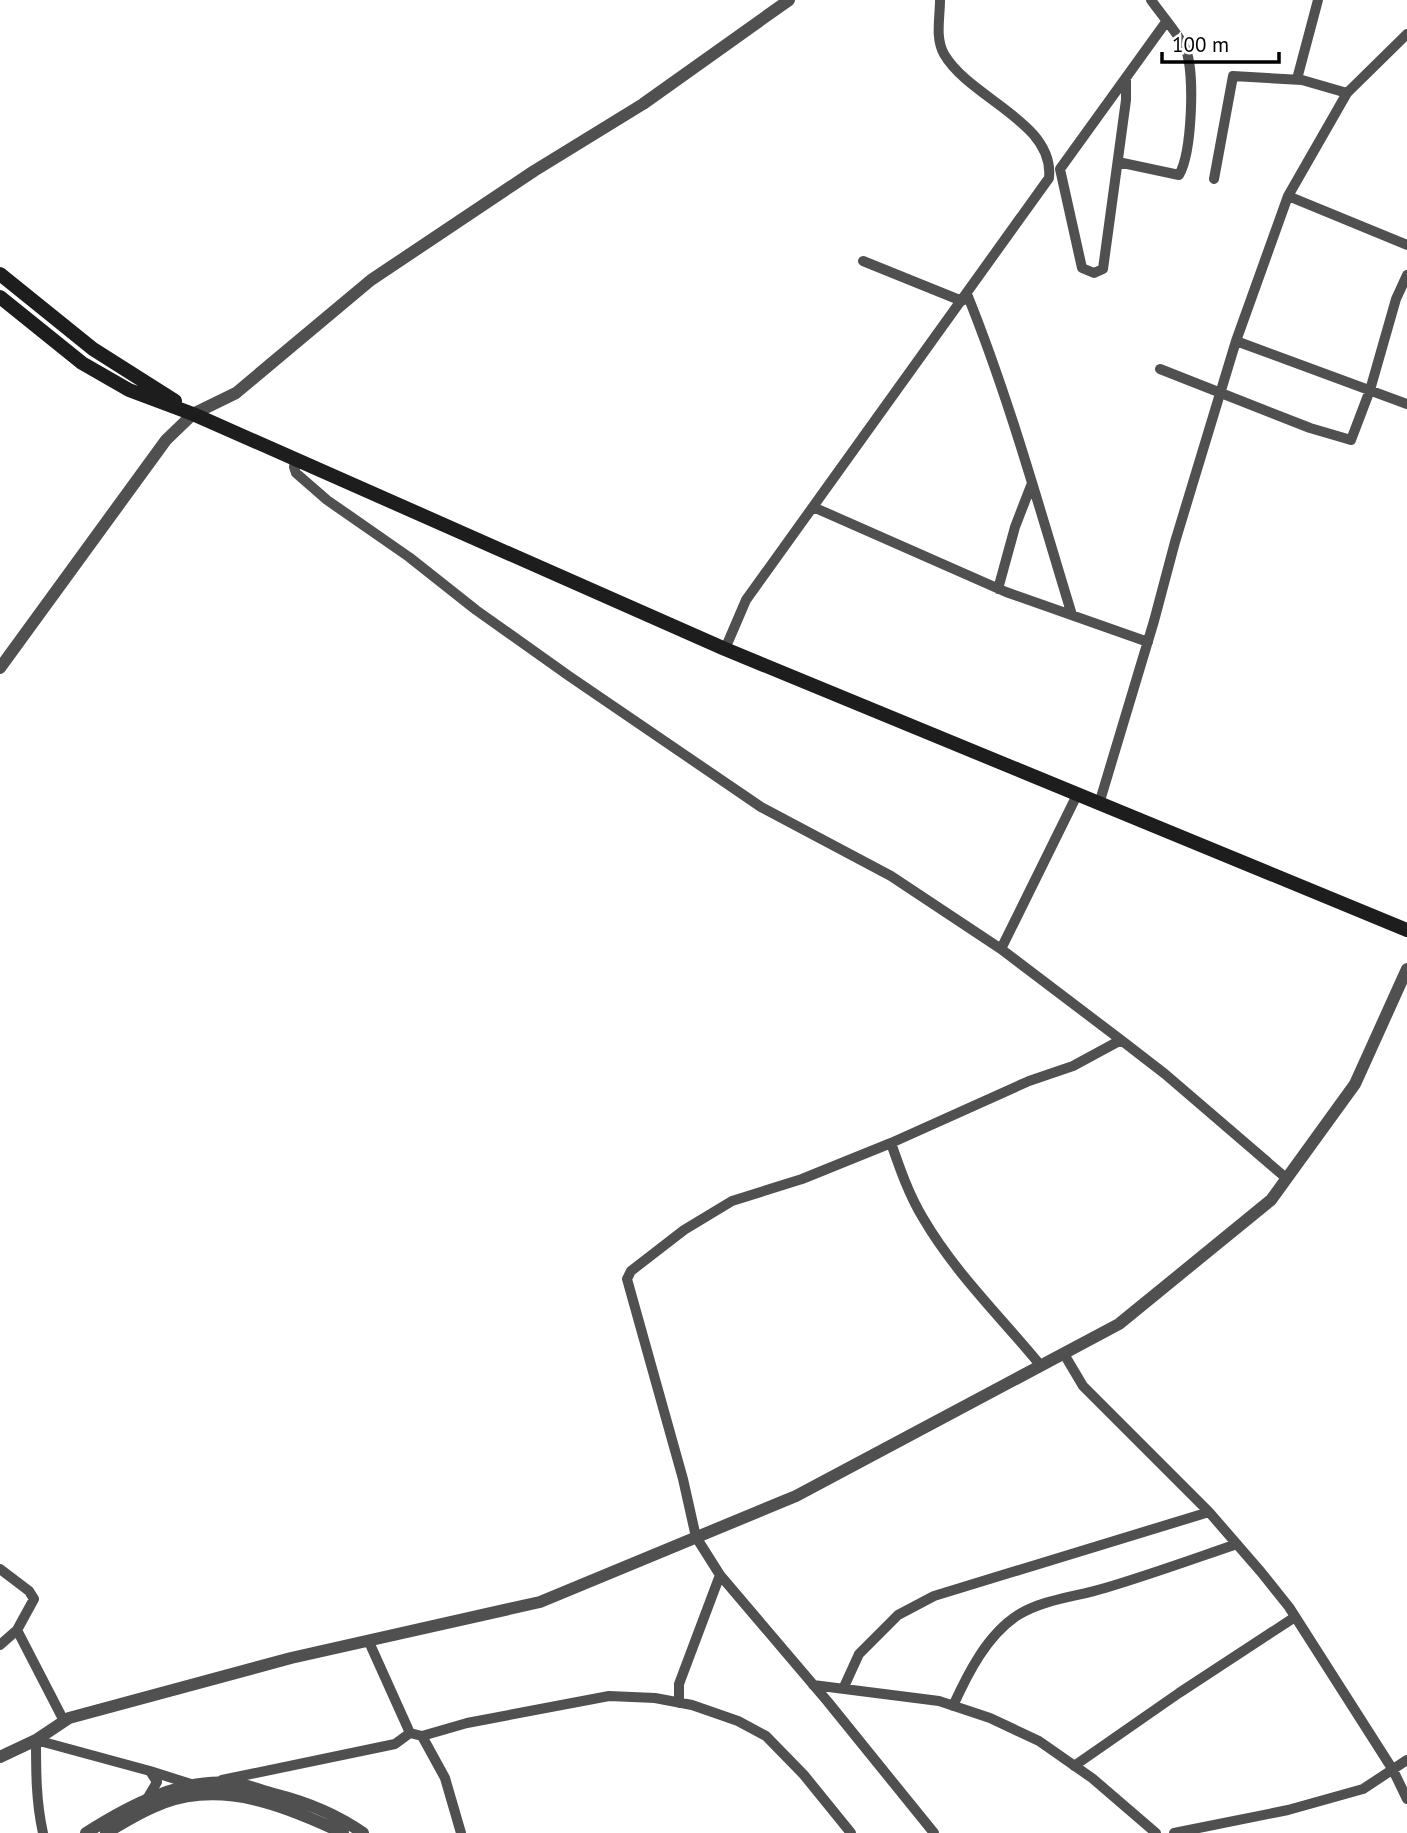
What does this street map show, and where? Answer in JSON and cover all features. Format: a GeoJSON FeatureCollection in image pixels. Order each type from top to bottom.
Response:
{"type":"FeatureCollection","features":[{"type":"Feature","properties":{"kind":"main road"},"geometry":{"type":"LineString","coordinates":[[0,274],[93,349],[193,414]]}},
{"type":"Feature","properties":{"kind":"main road"},"geometry":{"type":"LineString","coordinates":[[0,298],[82,363],[129,390],[193,414],[724,649],[1407,930]]}},
{"type":"Feature","properties":{"kind":"street"},"geometry":{"type":"LineString","coordinates":[[0,668],[166,440],[193,414],[236,393],[371,280],[534,171],[643,103],[789,0]]}},
{"type":"Feature","properties":{"kind":"street"},"geometry":{"type":"LineString","coordinates":[[724,649],[746,600],[1049,178],[1050,162],[1037,137],[965,80],[944,53],[938,33],[940,0]]}},
{"type":"Feature","properties":{"kind":"street"},"geometry":{"type":"LineString","coordinates":[[1118,162],[1180,174],[1185,165],[1192,100],[1186,50],[1151,0]]}},
{"type":"Feature","properties":{"kind":"street"},"geometry":{"type":"LineString","coordinates":[[1297,79],[1318,0]]}},
{"type":"Feature","properties":{"kind":"street"},"geometry":{"type":"LineString","coordinates":[[1126,78],[1126,100],[1103,269],[1094,273],[1082,268],[1060,169],[1166,22]]}},
{"type":"Feature","properties":{"kind":"street"},"geometry":{"type":"LineString","coordinates":[[1099,804],[1236,341],[1287,195],[1347,93],[1407,34]]}},
{"type":"Feature","properties":{"kind":"street"},"geometry":{"type":"LineString","coordinates":[[1214,179],[1233,76],[1297,79],[1347,93]]}},
{"type":"Feature","properties":{"kind":"street"},"geometry":{"type":"LineString","coordinates":[[1287,195],[1407,245]]}},
{"type":"Feature","properties":{"kind":"street"},"geometry":{"type":"LineString","coordinates":[[863,261],[965,297],[991,356],[1072,615]]}},
{"type":"Feature","properties":{"kind":"street"},"geometry":{"type":"LineString","coordinates":[[1160,369],[1310,428],[1351,440],[1370,390],[1395,299],[1407,275]]}},
{"type":"Feature","properties":{"kind":"street"},"geometry":{"type":"LineString","coordinates":[[1236,341],[1407,404]]}},
{"type":"Feature","properties":{"kind":"street"},"geometry":{"type":"LineString","coordinates":[[295,459],[296,473],[327,500],[409,557],[476,610],[569,676],[761,807],[891,876],[1001,949],[1165,1074],[1286,1178]]}},
{"type":"Feature","properties":{"kind":"street"},"geometry":{"type":"LineString","coordinates":[[998,589],[1015,527],[1032,482]]}},
{"type":"Feature","properties":{"kind":"street"},"geometry":{"type":"LineString","coordinates":[[813,507],[998,589],[1147,642]]}},
{"type":"Feature","properties":{"kind":"street"},"geometry":{"type":"LineString","coordinates":[[1001,949],[1077,795]]}},
{"type":"Feature","properties":{"kind":"street"},"geometry":{"type":"LineString","coordinates":[[0,1757],[36,1740],[69,1718],[291,1658],[540,1602],[796,1496],[1119,1324],[1270,1199],[1355,1084],[1407,969]]}},
{"type":"Feature","properties":{"kind":"street"},"geometry":{"type":"LineString","coordinates":[[934,1833],[720,1575],[696,1537],[683,1479],[627,1279],[631,1271],[684,1230],[732,1201],[802,1179],[891,1143],[1029,1081],[1073,1066],[1121,1040]]}},
{"type":"Feature","properties":{"kind":"street"},"geometry":{"type":"LineString","coordinates":[[891,1143],[922,1217],[948,1258],[1041,1366]]}},
{"type":"Feature","properties":{"kind":"street"},"geometry":{"type":"LineString","coordinates":[[1064,1354],[1083,1386],[1209,1512],[1261,1572],[1295,1617],[1393,1770],[1407,1798]]}},
{"type":"Feature","properties":{"kind":"street"},"geometry":{"type":"LineString","coordinates":[[843,1689],[859,1654],[898,1615],[934,1596],[1209,1512]]}},
{"type":"Feature","properties":{"kind":"street"},"geometry":{"type":"LineString","coordinates":[[953,1706],[968,1673],[987,1646],[1017,1616],[1038,1605],[1104,1588],[1237,1544]]}},
{"type":"Feature","properties":{"kind":"street"},"geometry":{"type":"LineString","coordinates":[[0,1569],[34,1598],[17,1630],[0,1645]]}},
{"type":"Feature","properties":{"kind":"street"},"geometry":{"type":"LineString","coordinates":[[679,1703],[678,1684],[720,1575]]}},
{"type":"Feature","properties":{"kind":"street"},"geometry":{"type":"LineString","coordinates":[[1074,1766],[1295,1617]]}},
{"type":"Feature","properties":{"kind":"street"},"geometry":{"type":"LineString","coordinates":[[17,1630],[64,1721]]}},
{"type":"Feature","properties":{"kind":"street"},"geometry":{"type":"LineString","coordinates":[[369,1642],[410,1732],[422,1736],[467,1723],[609,1696],[654,1698],[679,1703],[738,1721],[766,1736],[804,1775],[851,1833]]}},
{"type":"Feature","properties":{"kind":"street"},"geometry":{"type":"LineString","coordinates":[[813,1685],[939,1700],[990,1718],[1039,1741],[1092,1778],[1156,1833]]}},
{"type":"Feature","properties":{"kind":"street"},"geometry":{"type":"LineString","coordinates":[[86,1833],[120,1811],[175,1789],[395,1744],[410,1732]]}},
{"type":"Feature","properties":{"kind":"street"},"geometry":{"type":"LineString","coordinates":[[422,1736],[446,1778],[461,1833]]}},
{"type":"Feature","properties":{"kind":"street"},"geometry":{"type":"LineString","coordinates":[[36,1740],[195,1785],[235,1784],[285,1797],[324,1810],[363,1833]]}},
{"type":"Feature","properties":{"kind":"street"},"geometry":{"type":"LineString","coordinates":[[36,1740],[36,1775],[43,1833]]}},
{"type":"Feature","properties":{"kind":"street"},"geometry":{"type":"LineString","coordinates":[[1174,1833],[1289,1810],[1363,1789],[1407,1760]]}},
{"type":"Feature","properties":{"kind":"street"},"geometry":{"type":"LineString","coordinates":[[146,1801],[157,1782],[150,1771]]}},
{"type":"Feature","properties":{"kind":"street"},"geometry":{"type":"LineString","coordinates":[[106,1833],[163,1802],[220,1793],[277,1806],[343,1833]]}}]}
